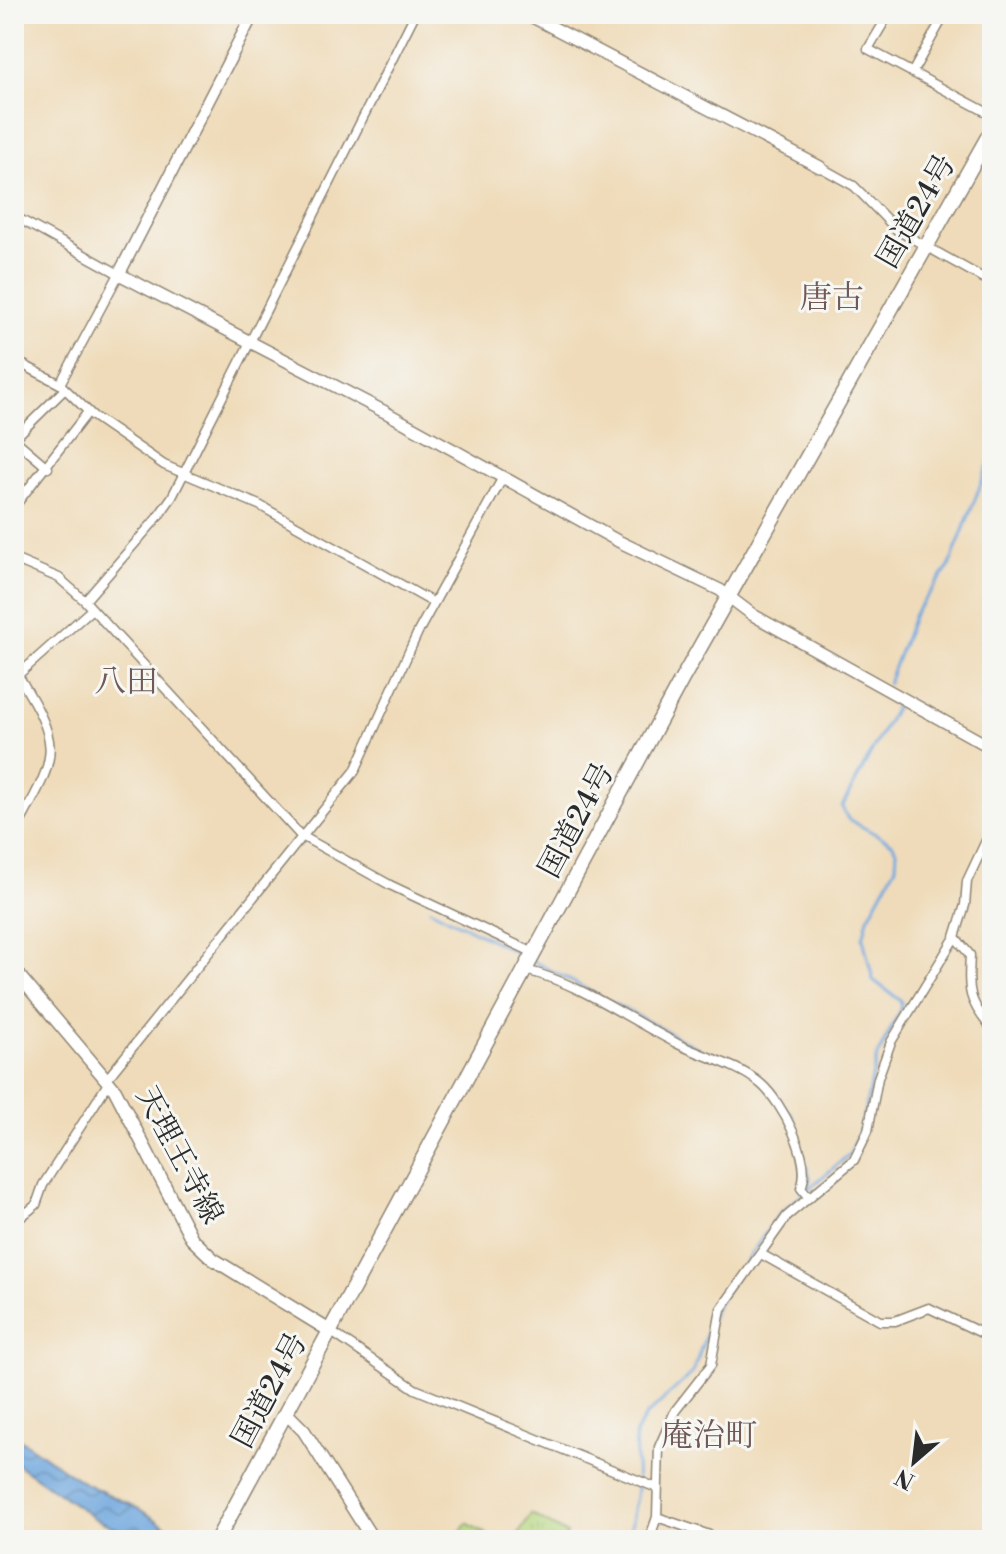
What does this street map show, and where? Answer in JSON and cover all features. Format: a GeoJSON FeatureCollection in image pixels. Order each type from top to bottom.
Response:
{"type":"FeatureCollection","features":[{"type":"Feature","properties":{"kind":"highway","name":"国道24号"},"geometry":{"type":"LineString","coordinates":[[217,1540],[727,597],[992,130]]}},
{"type":"Feature","properties":{"kind":"main road","name":"天理王寺線"},"geometry":{"type":"LineString","coordinates":[[16,975],[108,1080],[192,1239],[213,1259],[330,1331]]}},
{"type":"Feature","properties":{"kind":"main road"},"geometry":{"type":"LineString","coordinates":[[286,1413],[304,1431],[373,1540]]}},
{"type":"Feature","properties":{"kind":"street"},"geometry":{"type":"LineString","coordinates":[[48,468],[14,439],[62,386],[253,14]]}},
{"type":"Feature","properties":{"kind":"street"},"geometry":{"type":"LineString","coordinates":[[85,601],[157,518],[183,474],[248,339],[415,14]]}},
{"type":"Feature","properties":{"kind":"street"},"geometry":{"type":"LineString","coordinates":[[527,14],[854,186],[897,230],[992,283]]}},
{"type":"Feature","properties":{"kind":"street"},"geometry":{"type":"LineString","coordinates":[[889,14],[868,49],[992,115]]}},
{"type":"Feature","properties":{"kind":"street"},"geometry":{"type":"LineString","coordinates":[[912,73],[945,14]]}},
{"type":"Feature","properties":{"kind":"street"},"geometry":{"type":"LineString","coordinates":[[14,216],[727,597],[753,615],[992,748]]}},
{"type":"Feature","properties":{"kind":"street"},"geometry":{"type":"LineString","coordinates":[[14,360],[62,386],[88,412],[152,458],[259,505],[434,603]]}},
{"type":"Feature","properties":{"kind":"street"},"geometry":{"type":"LineString","coordinates":[[14,507],[48,468],[88,412]]}},
{"type":"Feature","properties":{"kind":"street"},"geometry":{"type":"LineString","coordinates":[[14,1213],[21,1217],[36,1205],[43,1185],[108,1080],[361,762],[410,647],[502,479]]}},
{"type":"Feature","properties":{"kind":"street"},"geometry":{"type":"LineString","coordinates":[[14,559],[59,578],[85,601],[300,835],[390,885],[534,953]]}},
{"type":"Feature","properties":{"kind":"street"},"geometry":{"type":"LineString","coordinates":[[14,834],[46,775],[53,751],[48,726],[16,672],[92,609]]}},
{"type":"Feature","properties":{"kind":"street"},"geometry":{"type":"LineString","coordinates":[[649,1540],[657,1517],[659,1447],[667,1425],[711,1365],[721,1309],[787,1216],[854,1160],[868,1131],[878,1078],[891,1042],[955,937],[965,905],[967,881],[992,828]]}},
{"type":"Feature","properties":{"kind":"street"},"geometry":{"type":"LineString","coordinates":[[955,937],[970,955],[968,990],[974,1008],[992,1029]]}},
{"type":"Feature","properties":{"kind":"street"},"geometry":{"type":"LineString","coordinates":[[525,970],[556,978],[669,1040],[757,1081],[781,1105],[790,1122],[804,1178],[801,1188],[809,1198]]}},
{"type":"Feature","properties":{"kind":"street"},"geometry":{"type":"LineString","coordinates":[[761,1254],[880,1321],[895,1321],[929,1308],[992,1338]]}},
{"type":"Feature","properties":{"kind":"street"},"geometry":{"type":"LineString","coordinates":[[330,1331],[415,1389],[657,1488]]}},
{"type":"Feature","properties":{"kind":"street"},"geometry":{"type":"LineString","coordinates":[[657,1517],[724,1540]]}},
{"type":"Feature","properties":{"kind":"green space"},"geometry":{"type":"Polygon","coordinates":[[[531,1514],[567,1534],[563,1540],[515,1540],[531,1514]]]}},
{"type":"Feature","properties":{"kind":"green space"},"geometry":{"type":"Polygon","coordinates":[[[467,1523],[496,1540],[460,1540],[456,1537],[467,1523]]]}},
{"type":"Feature","properties":{"kind":"water"},"geometry":{"type":"Polygon","coordinates":[[[14,1435],[82,1482],[139,1509],[188,1540],[140,1540],[94,1518],[14,1462],[14,1435]]]}},
{"type":"Feature","properties":{"kind":"waterway"},"geometry":{"type":"LineString","coordinates":[[888,683],[914,614],[949,567],[992,455]]}},
{"type":"Feature","properties":{"kind":"waterway"},"geometry":{"type":"LineString","coordinates":[[629,1540],[637,1490],[635,1433],[646,1416],[693,1372],[716,1305],[778,1215],[850,1154],[861,1126],[877,1057],[900,1010],[901,1001],[873,980],[863,938],[868,918],[896,866],[897,850],[892,843],[848,819],[842,807],[895,708],[895,699]]}},
{"type":"Feature","properties":{"kind":"waterway"},"geometry":{"type":"LineString","coordinates":[[430,909],[527,958]]}},
{"type":"Feature","properties":{"kind":"waterway"},"geometry":{"type":"LineString","coordinates":[[533,961],[700,1049]]}},
{"type":"Feature","properties":{"kind":"waterway"},"geometry":{"type":"LineString","coordinates":[[772,1090],[792,1115],[797,1131]]}},
{"type":"Feature","properties":{"kind":"waterway"},"geometry":{"type":"LineString","coordinates":[[806,1165],[810,1178],[807,1189]]}},
{"type":"Feature","properties":{"kind":"district","name":"唐古"},"geometry":{"type":"Point","coordinates":[832,297]}},
{"type":"Feature","properties":{"kind":"district","name":"八田"},"geometry":{"type":"Point","coordinates":[126,681]}},
{"type":"Feature","properties":{"kind":"district","name":"庵治町"},"geometry":{"type":"Point","coordinates":[709,1435]}}]}
